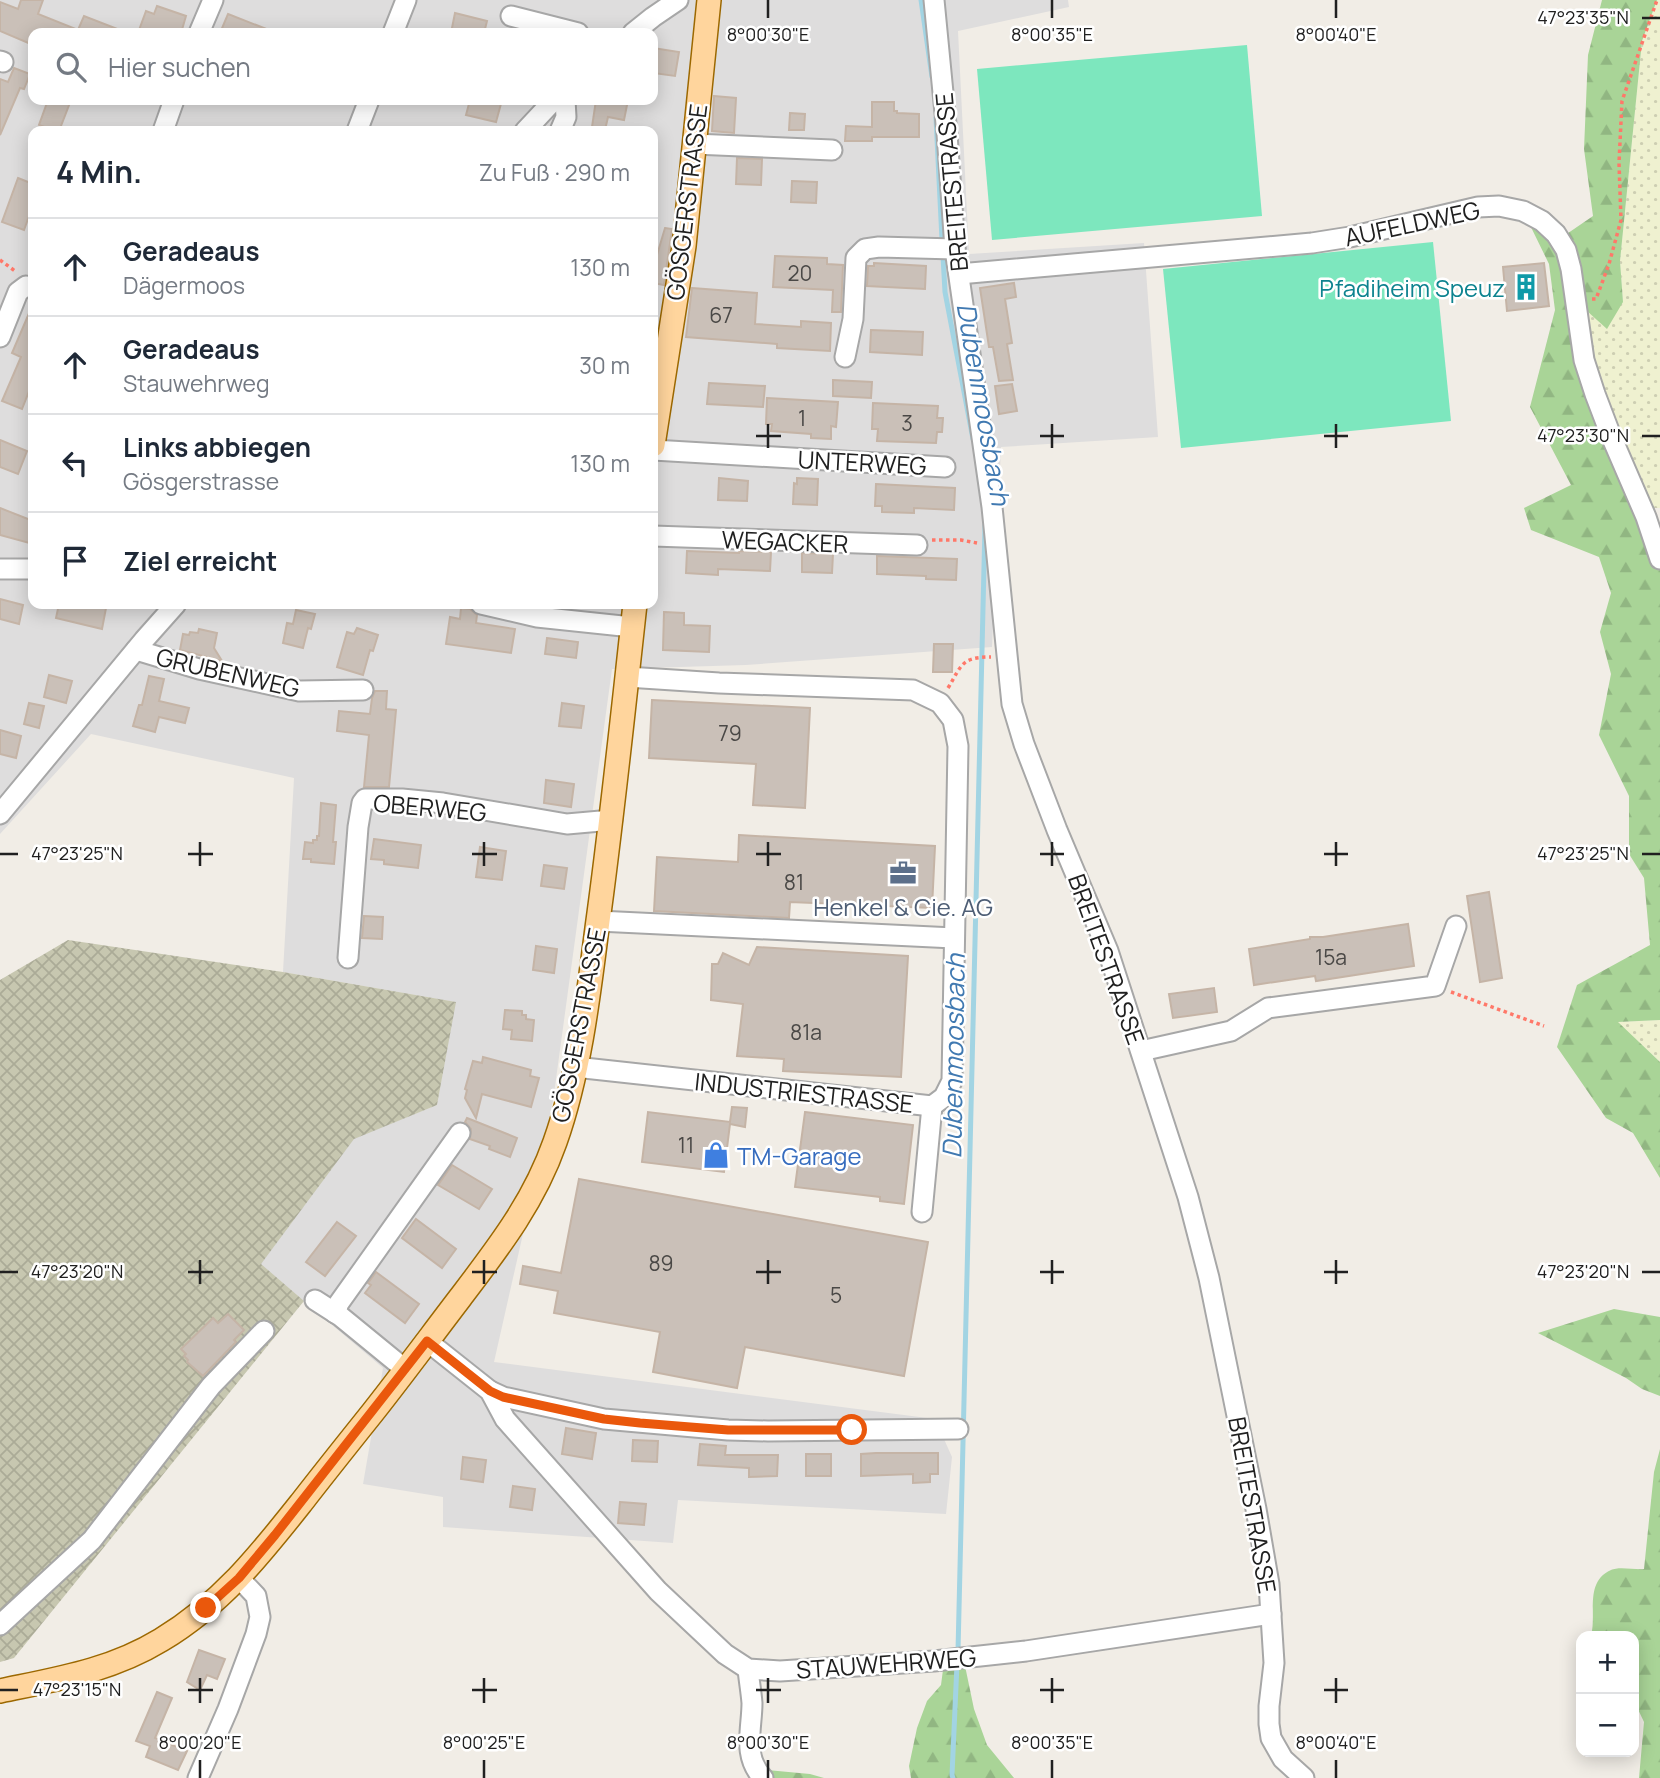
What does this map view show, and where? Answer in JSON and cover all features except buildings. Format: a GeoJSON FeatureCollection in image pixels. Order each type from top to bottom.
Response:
{"type":"FeatureCollection","features":[{"type":"Feature","properties":{"kind":"main road","name":"GÖSGERSTRASSE"},"geometry":{"type":"LineString","coordinates":[[658,393],[684,246],[709,0]]}},
{"type":"Feature","properties":{"kind":"main road","name":"GÖSGERSTRASSE"},"geometry":{"type":"LineString","coordinates":[[0,1691],[68,1678],[131,1656],[162,1639],[206,1608],[239,1578],[406,1370],[519,1218],[555,1142],[575,1066],[589,988],[612,820],[634,609]]}},
{"type":"Feature","properties":{"kind":"street"},"geometry":{"type":"LineString","coordinates":[[201,28],[213,0]]}},
{"type":"Feature","properties":{"kind":"street"},"geometry":{"type":"LineString","coordinates":[[395,28],[406,0]]}},
{"type":"Feature","properties":{"kind":"street"},"geometry":{"type":"LineString","coordinates":[[639,28],[678,0]]}},
{"type":"Feature","properties":{"kind":"street","name":"BREITESTRASSE"},"geometry":{"type":"LineString","coordinates":[[934,0],[955,249],[992,507],[1012,704],[1024,744],[1057,830],[1108,951],[1188,1197],[1209,1278],[1269,1584],[1274,1633],[1269,1706],[1271,1738],[1283,1759],[1304,1778]]}},
{"type":"Feature","properties":{"kind":"street"},"geometry":{"type":"LineString","coordinates":[[511,16],[558,28]]}},
{"type":"Feature","properties":{"kind":"street"},"geometry":{"type":"LineString","coordinates":[[164,126],[167,105]]}},
{"type":"Feature","properties":{"kind":"street"},"geometry":{"type":"LineString","coordinates":[[359,126],[367,105]]}},
{"type":"Feature","properties":{"kind":"street"},"geometry":{"type":"LineString","coordinates":[[530,126],[549,105]]}},
{"type":"Feature","properties":{"kind":"street"},"geometry":{"type":"LineString","coordinates":[[562,126],[566,117],[565,105]]}},
{"type":"Feature","properties":{"kind":"street"},"geometry":{"type":"LineString","coordinates":[[694,144],[832,150]]}},
{"type":"Feature","properties":{"kind":"street","name":"AUFELDWEG"},"geometry":{"type":"LineString","coordinates":[[959,274],[1312,243],[1350,237],[1478,207],[1499,205],[1523,211],[1542,221],[1556,234],[1566,250],[1584,360],[1660,559]]}},
{"type":"Feature","properties":{"kind":"street"},"geometry":{"type":"LineString","coordinates":[[845,357],[853,319],[856,258],[865,249],[955,249]]}},
{"type":"Feature","properties":{"kind":"street"},"geometry":{"type":"LineString","coordinates":[[0,337],[18,292],[28,288]]}},
{"type":"Feature","properties":{"kind":"street","name":"UNTERWEG"},"geometry":{"type":"LineString","coordinates":[[658,450],[945,467]]}},
{"type":"Feature","properties":{"kind":"street","name":"WEGACKER"},"geometry":{"type":"LineString","coordinates":[[658,536],[917,545]]}},
{"type":"Feature","properties":{"kind":"street"},"geometry":{"type":"LineString","coordinates":[[0,569],[28,569]]}},
{"type":"Feature","properties":{"kind":"street"},"geometry":{"type":"LineString","coordinates":[[0,814],[172,609]]}},
{"type":"Feature","properties":{"kind":"street"},"geometry":{"type":"LineString","coordinates":[[503,609],[537,617],[632,627]]}},
{"type":"Feature","properties":{"kind":"street","name":"GRUBENWEG"},"geometry":{"type":"LineString","coordinates":[[136,650],[299,691],[363,690]]}},
{"type":"Feature","properties":{"kind":"street"},"geometry":{"type":"LineString","coordinates":[[627,677],[912,690],[940,703]]}},
{"type":"Feature","properties":{"kind":"street","name":"INDUSTRIESTRASSE"},"geometry":{"type":"LineString","coordinates":[[575,1066],[932,1106],[944,1097],[952,1081],[958,746],[953,720],[940,703]]}},
{"type":"Feature","properties":{"kind":"street","name":"OBERWEG"},"geometry":{"type":"LineString","coordinates":[[348,958],[358,828],[365,799],[443,803],[567,824],[612,820]]}},
{"type":"Feature","properties":{"kind":"street"},"geometry":{"type":"LineString","coordinates":[[598,921],[954,938]]}},
{"type":"Feature","properties":{"kind":"street"},"geometry":{"type":"LineString","coordinates":[[1141,1051],[1231,1031],[1268,1007],[1435,986],[1456,926]]}},
{"type":"Feature","properties":{"kind":"street"},"geometry":{"type":"LineString","coordinates":[[922,1212],[932,1106]]}},
{"type":"Feature","properties":{"kind":"street"},"geometry":{"type":"LineString","coordinates":[[335,1313],[339,1303],[460,1133]]}},
{"type":"Feature","properties":{"kind":"street"},"geometry":{"type":"LineString","coordinates":[[314,1300],[335,1313],[406,1370]]}},
{"type":"Feature","properties":{"kind":"street"},"geometry":{"type":"LineString","coordinates":[[0,1625],[92,1540],[211,1386],[264,1331]]}},
{"type":"Feature","properties":{"kind":"street"},"geometry":{"type":"LineString","coordinates":[[427,1341],[490,1391],[503,1397],[604,1419],[728,1430],[958,1429]]}},
{"type":"Feature","properties":{"kind":"street"},"geometry":{"type":"LineString","coordinates":[[490,1391],[506,1419],[658,1591],[726,1654],[748,1669],[752,1704],[749,1744],[755,1766],[763,1778]]}},
{"type":"Feature","properties":{"kind":"street"},"geometry":{"type":"LineString","coordinates":[[198,1778],[229,1709],[257,1634],[260,1618],[257,1596],[239,1578]]}},
{"type":"Feature","properties":{"kind":"street","name":"STAUWEHRWEG"},"geometry":{"type":"LineString","coordinates":[[748,1669],[780,1671],[934,1661],[1026,1651],[1271,1614]]}},
{"type":"Feature","properties":{"kind":"path"},"geometry":{"type":"LineString","coordinates":[[1576,301],[1596,299],[1621,220],[1619,163],[1622,101],[1657,0]]}},
{"type":"Feature","properties":{"kind":"path"},"geometry":{"type":"LineString","coordinates":[[917,545],[926,539],[978,543]]}},
{"type":"Feature","properties":{"kind":"path"},"geometry":{"type":"LineString","coordinates":[[940,703],[965,661],[989,656]]}},
{"type":"Feature","properties":{"kind":"path"},"geometry":{"type":"LineString","coordinates":[[1435,986],[1544,1027]]}},
{"type":"Feature","properties":{"kind":"shaded area"},"geometry":{"type":"Polygon","coordinates":[[[0,0],[1068,0],[1069,7],[958,31],[969,254],[1144,243],[1158,437],[1001,447],[992,647],[746,665],[612,669],[553,1101],[494,1362],[935,1419],[952,1457],[946,1514],[678,1500],[673,1543],[443,1527],[443,1497],[363,1484],[383,1368],[260,1264],[354,1138],[437,1105],[455,1002],[283,972],[294,778],[91,734],[0,834],[0,0]]]}},
{"type":"Feature","properties":{"kind":"shaded area"},"geometry":{"type":"Polygon","coordinates":[[[1657,0],[1660,0],[1660,508],[1654,508],[1611,436],[1576,301],[1623,302],[1620,261],[1642,41],[1657,0]]]}},
{"type":"Feature","properties":{"kind":"shaded area"},"geometry":{"type":"Polygon","coordinates":[[[68,940],[283,972],[456,1002],[437,1105],[354,1139],[261,1264],[304,1301],[14,1658],[0,1662],[0,980],[68,940]]]}},
{"type":"Feature","properties":{"kind":"shaded area"},"geometry":{"type":"Polygon","coordinates":[[[1660,1020],[1660,1062],[1617,1022],[1660,1020]]]}},
{"type":"Feature","properties":{"kind":"green space"},"geometry":{"type":"Polygon","coordinates":[[[1602,0],[1657,0],[1642,41],[1620,261],[1623,302],[1607,329],[1577,302],[1584,360],[1634,488],[1654,510],[1656,548],[1660,559],[1660,1020],[1618,1022],[1660,1062],[1660,1178],[1633,1133],[1606,1118],[1557,1047],[1577,985],[1650,945],[1644,878],[1629,854],[1629,796],[1599,735],[1611,674],[1600,632],[1611,593],[1599,557],[1531,530],[1524,508],[1571,485],[1530,407],[1555,310],[1549,264],[1528,221],[1555,242],[1593,216],[1584,149],[1588,55],[1602,0]]]}},
{"type":"Feature","properties":{"kind":"green space"},"geometry":{"type":"Polygon","coordinates":[[[1247,45],[1262,216],[992,240],[977,69],[1247,45]]]}},
{"type":"Feature","properties":{"kind":"green space"},"geometry":{"type":"Polygon","coordinates":[[[1433,242],[1451,421],[1181,448],[1163,269],[1433,242]]]}},
{"type":"Feature","properties":{"kind":"green space"},"geometry":{"type":"Polygon","coordinates":[[[1614,1309],[1660,1317],[1660,1396],[1538,1333],[1614,1309]]]}},
{"type":"Feature","properties":{"kind":"green space"},"geometry":{"type":"Polygon","coordinates":[[[1660,1449],[1660,1778],[1639,1778],[1644,1722],[1639,1712],[1639,1631],[1592,1631],[1593,1599],[1597,1582],[1611,1570],[1644,1569],[1654,1472],[1660,1449]]]}},
{"type":"Feature","properties":{"kind":"green space"},"geometry":{"type":"Polygon","coordinates":[[[964,1661],[974,1709],[987,1745],[1014,1778],[911,1778],[909,1766],[917,1728],[927,1701],[941,1685],[944,1662],[964,1661]]]}},
{"type":"Feature","properties":{"kind":"green space"},"geometry":{"type":"Polygon","coordinates":[[[767,1770],[810,1774],[824,1778],[753,1778],[767,1770]]]}},
{"type":"Feature","properties":{"kind":"waterway","name":"Dubenmoosbach"},"geometry":{"type":"LineString","coordinates":[[921,0],[932,77]]}},
{"type":"Feature","properties":{"kind":"waterway","name":"Dubenmoosbach"},"geometry":{"type":"LineString","coordinates":[[936,118],[942,240]]}},
{"type":"Feature","properties":{"kind":"waterway","name":"Dubenmoosbach"},"geometry":{"type":"LineString","coordinates":[[943,256],[945,292],[973,439]]}},
{"type":"Feature","properties":{"kind":"waterway","name":"Dubenmoosbach"},"geometry":{"type":"LineString","coordinates":[[958,1651],[985,525]]}},
{"type":"Feature","properties":{"kind":"waterway","name":"Dubenmoosbach"},"geometry":{"type":"LineString","coordinates":[[953,1778],[957,1664]]}},
{"type":"Feature","properties":{"kind":"place","name":"Pfadiheim Speuz"},"geometry":{"type":"Point","coordinates":[1526,287]}},
{"type":"Feature","properties":{"kind":"place","name":"Henkel & Cie. AG"},"geometry":{"type":"Point","coordinates":[903,873]}},
{"type":"Feature","properties":{"kind":"place","name":"TM-Garage"},"geometry":{"type":"Point","coordinates":[716,1155]}},
{"type":"Feature","properties":{"kind":"route"},"geometry":{"type":"LineString","coordinates":[[206,1608],[239,1578],[275,1535],[427,1341],[490,1391],[503,1397],[604,1419],[728,1430],[852,1430]]}}]}
